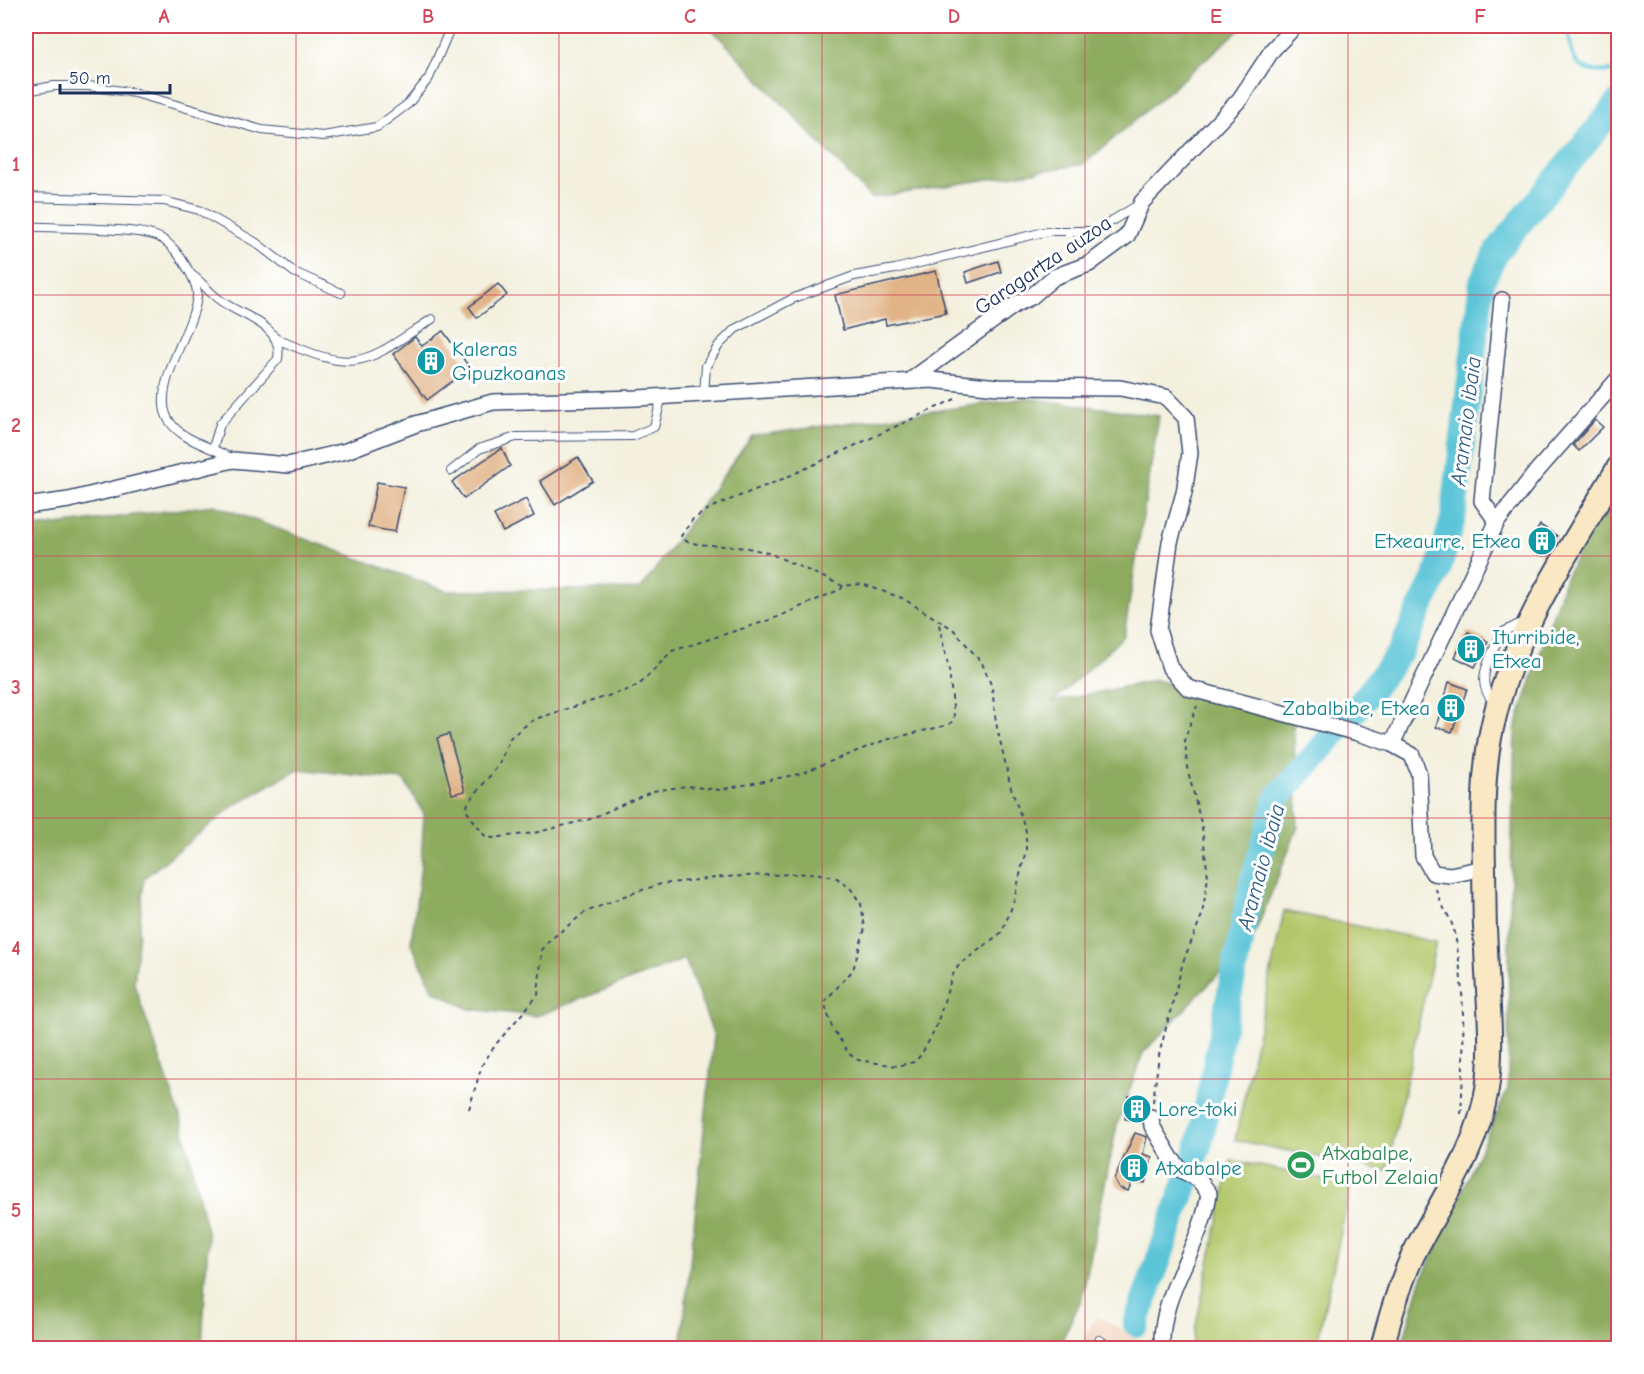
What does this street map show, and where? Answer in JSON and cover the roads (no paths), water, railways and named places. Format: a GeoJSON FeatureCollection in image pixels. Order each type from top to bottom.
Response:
{"type":"FeatureCollection","features":[{"type":"Feature","properties":{"kind":"main road"},"geometry":{"type":"LineString","coordinates":[[1382,1348],[1406,1272],[1469,1150],[1482,1117],[1488,1086],[1491,1034],[1484,868],[1484,787],[1491,729],[1505,680],[1531,618],[1618,468]]}},
{"type":"Feature","properties":{"kind":"street","name":"Garagartza auzoa"},"geometry":{"type":"LineString","coordinates":[[909,382],[978,334],[1009,309],[1031,297],[1054,278],[1089,264],[1127,236],[1142,202],[1240,99],[1273,49],[1295,26]]}},
{"type":"Feature","properties":{"kind":"street"},"geometry":{"type":"LineString","coordinates":[[1497,522],[1482,501],[1502,300]]}},
{"type":"Feature","properties":{"kind":"street"},"geometry":{"type":"LineString","coordinates":[[1392,744],[1497,522],[1536,472],[1618,379]]}},
{"type":"Feature","properties":{"kind":"street"},"geometry":{"type":"LineString","coordinates":[[26,506],[69,501],[233,460],[288,465],[346,451],[416,424],[493,402],[704,394],[931,380],[988,386],[1120,388],[1166,397],[1186,418],[1190,453],[1184,493],[1170,542],[1158,630],[1170,668],[1188,688],[1358,733],[1392,744],[1412,755],[1419,774],[1423,856],[1433,873],[1450,875],[1484,868]]}},
{"type":"Feature","properties":{"kind":"street"},"geometry":{"type":"LineString","coordinates":[[1151,1117],[1157,1136],[1181,1170],[1198,1179],[1209,1193],[1207,1209],[1174,1287],[1162,1348]]}},
{"type":"Feature","properties":{"kind":"lane"},"geometry":{"type":"LineString","coordinates":[[26,91],[54,86],[89,86],[135,93],[262,130],[323,136],[377,127],[408,104],[429,78],[450,26]]}},
{"type":"Feature","properties":{"kind":"lane"},"geometry":{"type":"LineString","coordinates":[[26,197],[164,201],[199,210],[255,242],[294,272],[341,293]]}},
{"type":"Feature","properties":{"kind":"lane"},"geometry":{"type":"LineString","coordinates":[[704,394],[706,366],[719,345],[735,329],[794,298],[854,276],[895,269],[1048,231],[1095,231],[1142,202]]}},
{"type":"Feature","properties":{"kind":"lane"},"geometry":{"type":"LineString","coordinates":[[26,226],[142,232],[162,239],[182,258],[192,275],[197,294],[190,323],[168,377],[163,405],[168,420],[177,432],[233,460]]}},
{"type":"Feature","properties":{"kind":"lane"},"geometry":{"type":"LineString","coordinates":[[192,275],[206,284],[215,297],[260,323],[277,339],[337,362],[365,360],[383,353],[432,319]]}},
{"type":"Feature","properties":{"kind":"lane"},"geometry":{"type":"LineString","coordinates":[[213,448],[220,424],[278,359],[280,346],[277,339]]}},
{"type":"Feature","properties":{"kind":"lane"},"geometry":{"type":"LineString","coordinates":[[451,471],[479,449],[516,437],[633,436],[654,427],[662,396]]}},
{"type":"Feature","properties":{"kind":"lane"},"geometry":{"type":"LineString","coordinates":[[1100,1340],[1113,1348]]}},
{"type":"Feature","properties":{"kind":"waterway"},"geometry":{"type":"LineString","coordinates":[[1568,26],[1572,50],[1579,65],[1593,71],[1618,71]]}},
{"type":"Feature","properties":{"kind":"waterway","name":"Aramaio ibaia"},"geometry":{"type":"LineString","coordinates":[[1136,1324],[1200,1142],[1252,882],[1278,797],[1358,707],[1400,652],[1438,571],[1453,519],[1482,281],[1497,251],[1618,103]]}},
{"type":"Feature","properties":{"kind":"place","name":"Kaleras Gipuzkoanas"},"geometry":{"type":"Point","coordinates":[431,361]}},
{"type":"Feature","properties":{"kind":"place","name":"Etxeaurre, Etxea"},"geometry":{"type":"Point","coordinates":[1542,541]}},
{"type":"Feature","properties":{"kind":"place","name":"Iturribide, Etxea"},"geometry":{"type":"Point","coordinates":[1471,649]}},
{"type":"Feature","properties":{"kind":"place","name":"Zabalbibe, Etxea"},"geometry":{"type":"Point","coordinates":[1451,708]}},
{"type":"Feature","properties":{"kind":"place","name":"Lore-toki"},"geometry":{"type":"Point","coordinates":[1137,1109]}},
{"type":"Feature","properties":{"kind":"place","name":"Atxabalpe, Futbol Zelaia"},"geometry":{"type":"Point","coordinates":[1301,1165]}},
{"type":"Feature","properties":{"kind":"place","name":"Atxabalpe"},"geometry":{"type":"Point","coordinates":[1134,1168]}}]}
